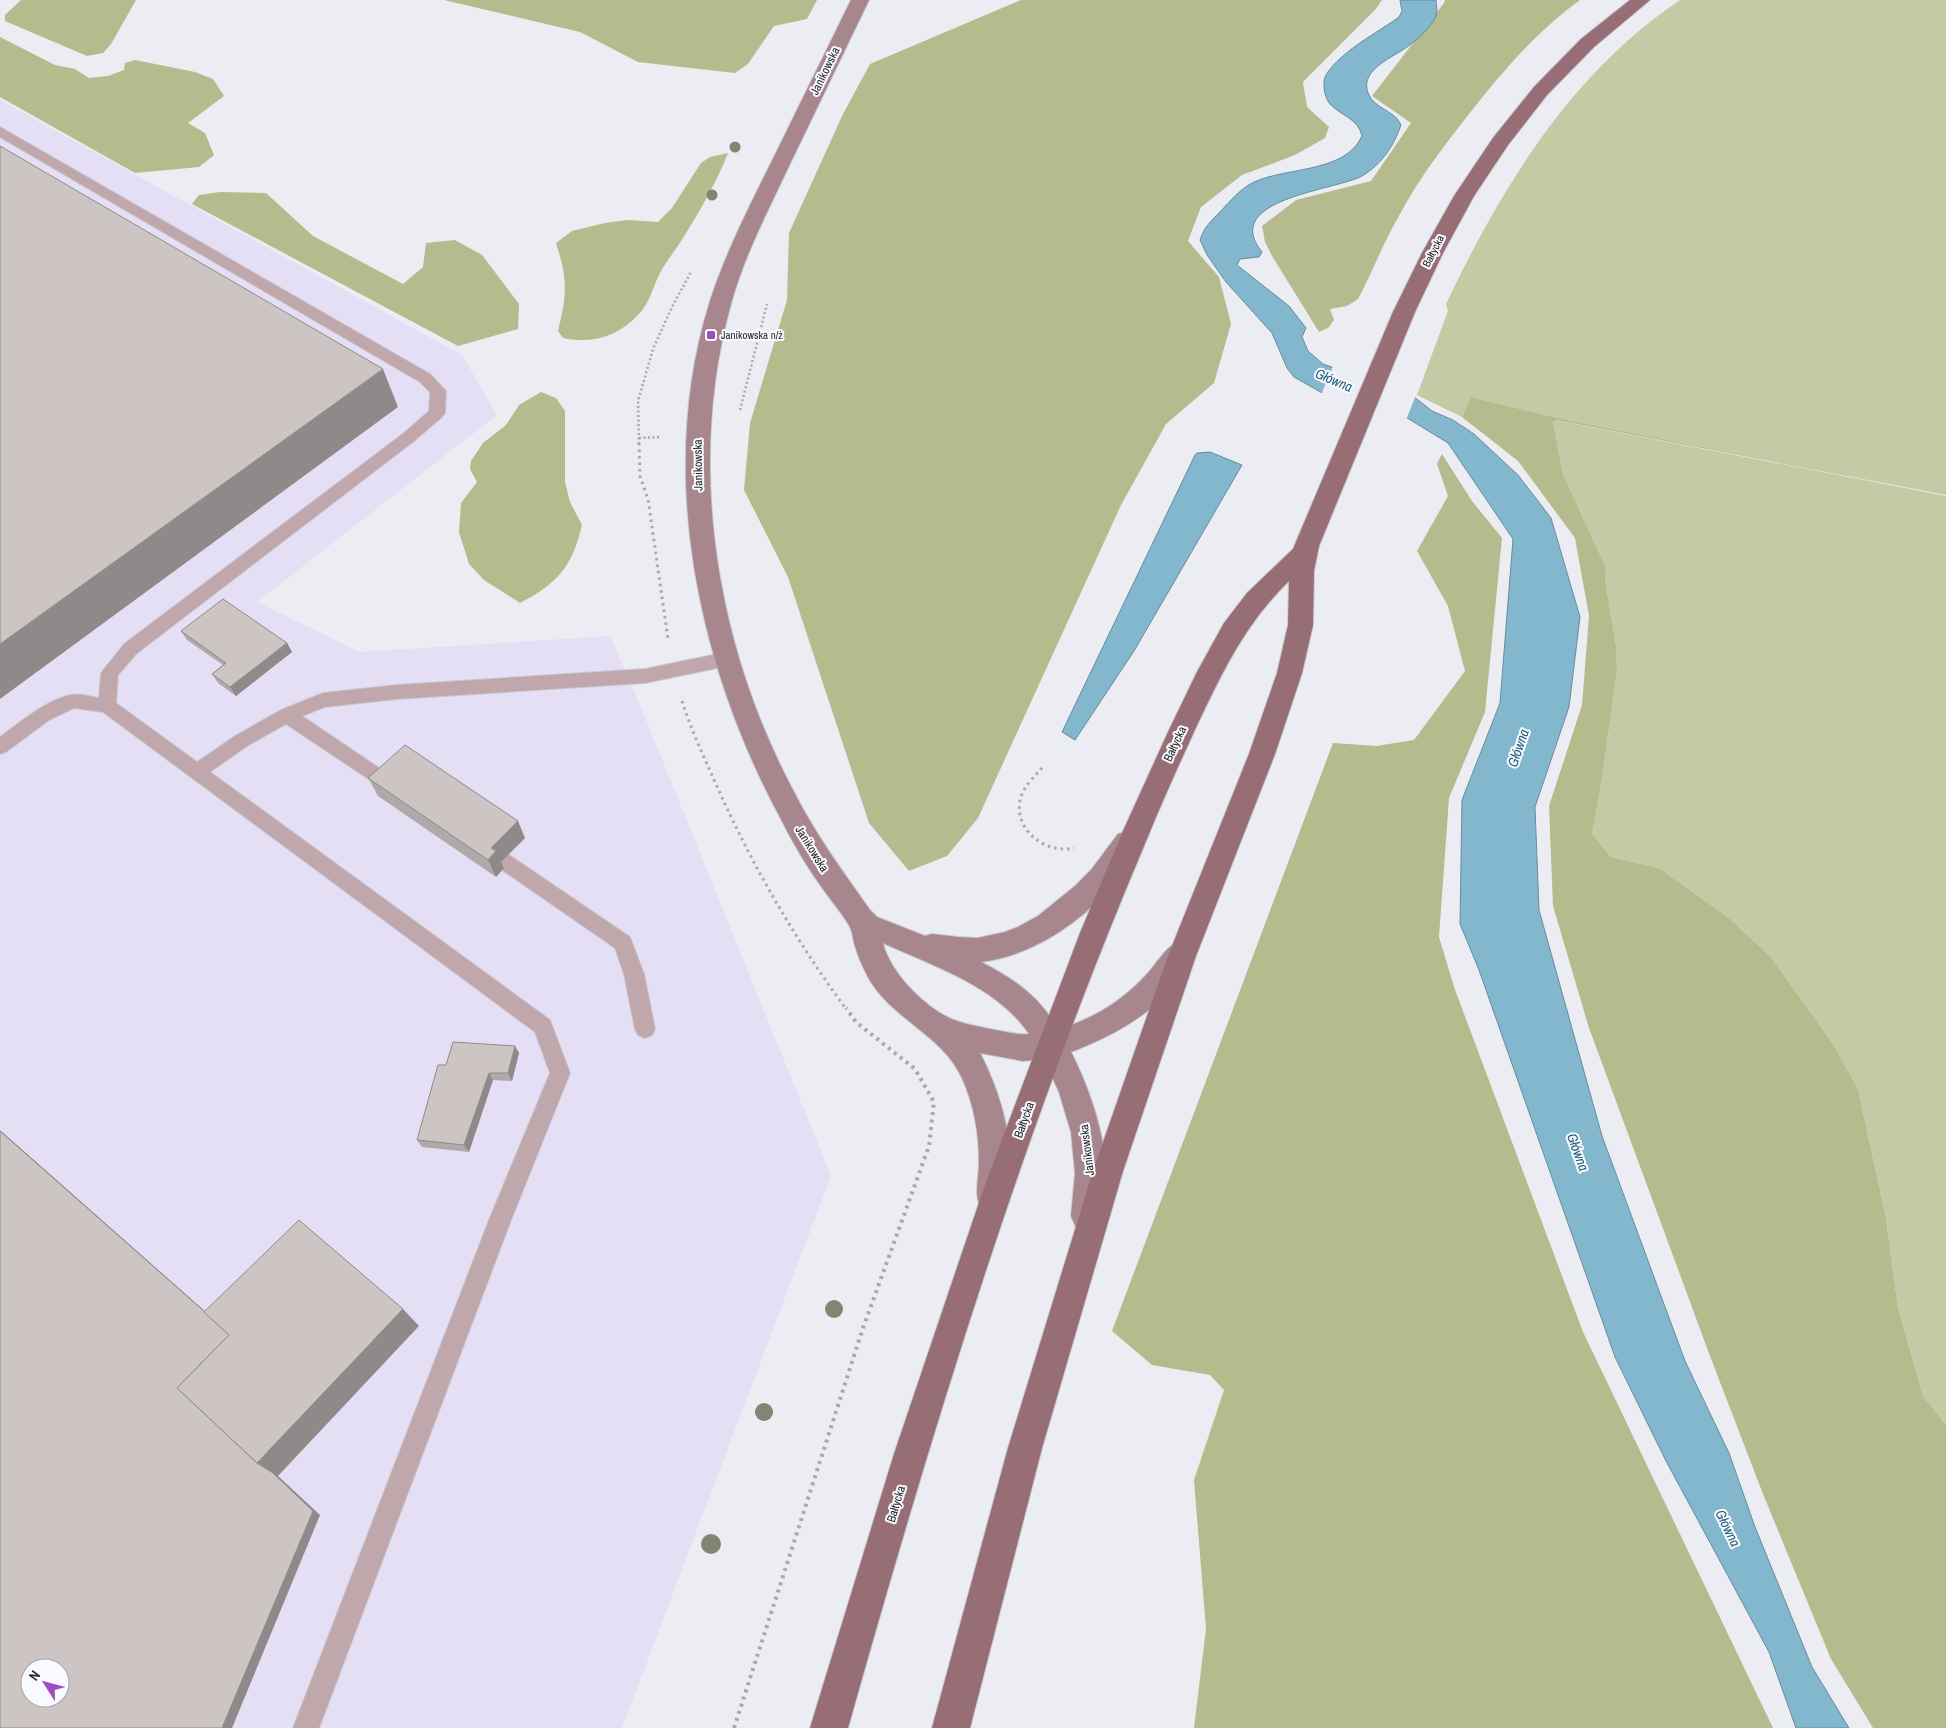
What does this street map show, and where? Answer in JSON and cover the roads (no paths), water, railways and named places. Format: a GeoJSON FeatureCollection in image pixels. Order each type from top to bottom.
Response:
{"type":"FeatureCollection","features":[{"type":"Feature","properties":{"kind":"main road","name":"Bałtycka"},"geometry":{"type":"LineString","coordinates":[[951,1728],[1007,1513],[1108,1171],[1186,947],[1268,737],[1294,658],[1300,632],[1304,553],[1400,320],[1442,234],[1490,155],[1514,121],[1567,62],[1599,32],[1641,0]]}},
{"type":"Feature","properties":{"kind":"main road","name":"Bałtycka"},"geometry":{"type":"LineString","coordinates":[[829,1728],[918,1433],[985,1228],[1092,938],[1138,826],[1183,729],[1228,639],[1242,616],[1257,598],[1304,553]]}},
{"type":"Feature","properties":{"kind":"street","name":"Janikowska"},"geometry":{"type":"LineString","coordinates":[[860,0],[739,249],[718,306],[706,362],[697,435],[699,512],[704,560],[727,659],[757,743],[791,814],[832,881],[866,925],[906,941],[1008,992],[1033,1013],[1052,1044],[1080,1106],[1090,1153],[1091,1182],[1081,1262]]}},
{"type":"Feature","properties":{"kind":"street","name":"Janikowska"},"geometry":{"type":"LineString","coordinates":[[906,941],[948,949],[966,950],[985,949],[1016,942],[1052,921],[1086,892],[1114,861],[1138,826]]}},
{"type":"Feature","properties":{"kind":"street","name":"Janikowska"},"geometry":{"type":"LineString","coordinates":[[866,925],[866,936],[870,952],[892,988],[922,1015],[944,1030],[966,1037],[1022,1048],[1073,1039],[1096,1030],[1141,1000],[1171,969],[1186,947]]}},
{"type":"Feature","properties":{"kind":"street"},"geometry":{"type":"LineString","coordinates":[[944,1030],[968,1060],[984,1100],[990,1122],[994,1150],[994,1181],[985,1228]]}},
{"type":"Feature","properties":{"kind":"lane"},"geometry":{"type":"LineString","coordinates":[[0,131],[426,378],[438,391],[437,413],[409,437],[130,649],[110,674],[108,706]]}},
{"type":"Feature","properties":{"kind":"lane"},"geometry":{"type":"LineString","coordinates":[[198,771],[241,741],[287,715],[323,700],[397,692],[645,676],[727,659]]}},
{"type":"Feature","properties":{"kind":"lane"},"geometry":{"type":"LineString","coordinates":[[0,747],[43,715],[73,701],[108,706],[543,1026],[560,1073],[500,1220],[306,1728]]}},
{"type":"Feature","properties":{"kind":"lane"},"geometry":{"type":"LineString","coordinates":[[287,715],[410,798]]}},
{"type":"Feature","properties":{"kind":"lane"},"geometry":{"type":"LineString","coordinates":[[468,837],[623,943],[634,974],[645,1029]]}},
{"type":"Feature","properties":{"kind":"water","name":"Główna"},"geometry":{"type":"Polygon","coordinates":[[[1400,0],[1436,0],[1437,12],[1434,21],[1422,34],[1408,46],[1377,66],[1368,78],[1368,93],[1371,98],[1394,116],[1401,125],[1391,147],[1381,161],[1362,176],[1286,199],[1268,208],[1256,220],[1253,234],[1262,252],[1259,257],[1240,259],[1237,265],[1289,306],[1306,328],[1302,337],[1308,351],[1323,364],[1413,396],[1432,411],[1453,420],[1474,434],[1518,475],[1551,518],[1580,617],[1569,707],[1535,807],[1539,910],[1602,1136],[1685,1361],[1729,1453],[1755,1527],[1812,1667],[1849,1728],[1796,1728],[1769,1652],[1666,1461],[1615,1357],[1479,970],[1460,924],[1462,800],[1500,703],[1513,539],[1448,443],[1404,416],[1324,394],[1294,377],[1287,368],[1272,333],[1226,282],[1207,255],[1200,240],[1211,221],[1236,195],[1254,182],[1267,177],[1329,163],[1343,157],[1354,148],[1362,136],[1360,130],[1353,121],[1330,104],[1326,98],[1324,81],[1333,66],[1350,50],[1399,17],[1402,11],[1400,0]]]}},
{"type":"Feature","properties":{"kind":"water"},"geometry":{"type":"Polygon","coordinates":[[[1210,452],[1242,465],[1134,651],[1075,740],[1062,732],[1195,455],[1197,453],[1210,452]]]}},
{"type":"Feature","properties":{"kind":"place","name":"Janikowska n/ż"},"geometry":{"type":"Point","coordinates":[711,335]}}]}
